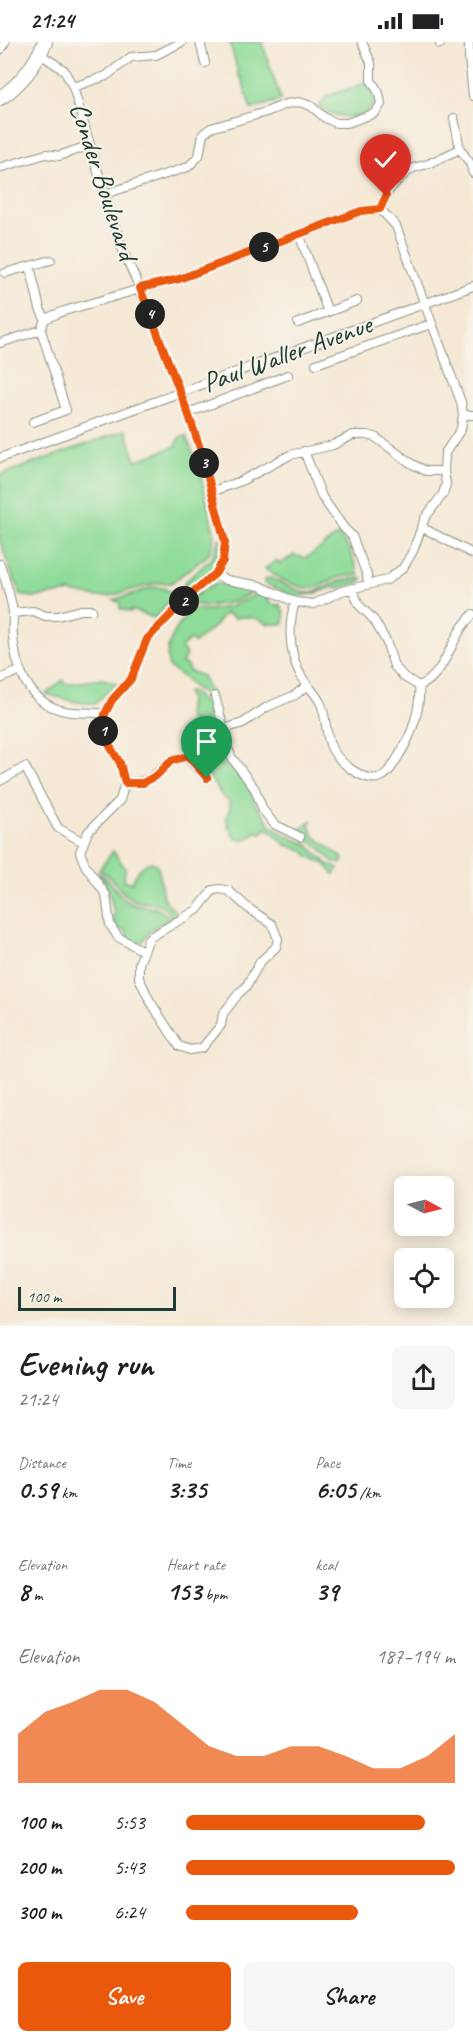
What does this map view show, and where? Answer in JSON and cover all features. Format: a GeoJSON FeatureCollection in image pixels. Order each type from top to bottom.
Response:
{"type":"FeatureCollection","features":[{"type":"Feature","properties":{"kind":"main road"},"geometry":{"type":"LineString","coordinates":[[0,98],[12,91],[43,48]]}},
{"type":"Feature","properties":{"kind":"street"},"geometry":{"type":"LineString","coordinates":[[0,50],[5,42]]}},
{"type":"Feature","properties":{"kind":"street"},"geometry":{"type":"LineString","coordinates":[[73,87],[106,75],[130,57],[156,55],[182,42]]}},
{"type":"Feature","properties":{"kind":"street"},"geometry":{"type":"LineString","coordinates":[[200,42],[205,63]]}},
{"type":"Feature","properties":{"kind":"street"},"geometry":{"type":"LineString","coordinates":[[105,194],[188,167],[199,156],[202,134],[211,128],[286,104],[298,102],[311,106],[325,118],[336,123],[347,123],[375,113],[381,104],[379,93],[371,80],[371,63],[362,42]]}},
{"type":"Feature","properties":{"kind":"street"},"geometry":{"type":"LineString","coordinates":[[469,42],[473,96]]}},
{"type":"Feature","properties":{"kind":"street","name":"Conder Boulevard"},"geometry":{"type":"LineString","coordinates":[[43,48],[64,70],[73,87],[123,251],[140,288],[179,279],[361,211],[380,209]]}},
{"type":"Feature","properties":{"kind":"street"},"geometry":{"type":"LineString","coordinates":[[454,118],[460,149],[470,163],[473,173]]}},
{"type":"Feature","properties":{"kind":"street"},"geometry":{"type":"LineString","coordinates":[[2,167],[46,154],[59,156],[90,145]]}},
{"type":"Feature","properties":{"kind":"street"},"geometry":{"type":"LineString","coordinates":[[215,574],[227,580],[260,586],[295,602],[314,604],[352,588],[387,580],[403,568],[413,551],[425,518],[443,494],[446,484],[445,453],[461,429],[463,415],[461,402],[396,226],[380,209],[389,190],[413,168],[429,164],[460,149]]}},
{"type":"Feature","properties":{"kind":"street"},"geometry":{"type":"LineString","coordinates":[[299,234],[328,312]]}},
{"type":"Feature","properties":{"kind":"street"},"geometry":{"type":"LineString","coordinates":[[5,273],[51,260]]}},
{"type":"Feature","properties":{"kind":"street"},"geometry":{"type":"LineString","coordinates":[[30,266],[40,309],[45,319]]}},
{"type":"Feature","properties":{"kind":"street","name":"Paul Waller Avenue"},"geometry":{"type":"LineString","coordinates":[[0,458],[473,286]]}},
{"type":"Feature","properties":{"kind":"street"},"geometry":{"type":"LineString","coordinates":[[33,422],[66,410],[41,330],[45,319],[64,310],[140,288],[202,454],[225,542],[223,561],[215,574],[195,590],[147,639],[131,679],[112,700],[102,727],[105,738],[120,763],[125,783],[120,800],[88,832],[80,852],[85,865],[106,895],[110,925],[118,937],[143,951]]}},
{"type":"Feature","properties":{"kind":"street"},"geometry":{"type":"LineString","coordinates":[[298,323],[357,301]]}},
{"type":"Feature","properties":{"kind":"street"},"geometry":{"type":"LineString","coordinates":[[316,364],[431,324]]}},
{"type":"Feature","properties":{"kind":"street"},"geometry":{"type":"LineString","coordinates":[[0,343],[41,330]]}},
{"type":"Feature","properties":{"kind":"street"},"geometry":{"type":"LineString","coordinates":[[188,413],[288,375]]}},
{"type":"Feature","properties":{"kind":"street"},"geometry":{"type":"LineString","coordinates":[[463,415],[473,415]]}},
{"type":"Feature","properties":{"kind":"street"},"geometry":{"type":"LineString","coordinates":[[211,492],[241,481],[290,455],[333,445],[353,435],[375,437],[412,464],[426,471],[444,471]]}},
{"type":"Feature","properties":{"kind":"street"},"geometry":{"type":"LineString","coordinates":[[304,451],[322,496],[352,536],[368,583]]}},
{"type":"Feature","properties":{"kind":"street"},"geometry":{"type":"LineString","coordinates":[[421,527],[473,555]]}},
{"type":"Feature","properties":{"kind":"street"},"geometry":{"type":"LineString","coordinates":[[0,564],[4,591],[13,613],[13,638],[20,672],[30,689],[54,708],[105,714]]}},
{"type":"Feature","properties":{"kind":"street"},"geometry":{"type":"LineString","coordinates":[[352,588],[359,605],[374,620],[386,641],[394,666],[404,677],[419,686]]}},
{"type":"Feature","properties":{"kind":"street"},"geometry":{"type":"LineString","coordinates":[[295,602],[291,627],[294,658],[300,673],[322,706],[331,747],[351,768],[365,777],[381,777],[387,772],[406,744],[418,703],[419,686]]}},
{"type":"Feature","properties":{"kind":"street"},"geometry":{"type":"LineString","coordinates":[[13,613],[33,611],[46,616],[58,616],[81,610],[92,610]]}},
{"type":"Feature","properties":{"kind":"street"},"geometry":{"type":"LineString","coordinates":[[419,686],[435,674],[461,628],[473,614]]}},
{"type":"Feature","properties":{"kind":"street"},"geometry":{"type":"LineString","coordinates":[[0,679],[20,672]]}},
{"type":"Feature","properties":{"kind":"street"},"geometry":{"type":"LineString","coordinates":[[224,729],[243,723],[267,706],[295,695],[308,685]]}},
{"type":"Feature","properties":{"kind":"street"},"geometry":{"type":"LineString","coordinates":[[215,696],[226,744],[232,758],[255,789],[263,810],[274,824],[300,837]]}},
{"type":"Feature","properties":{"kind":"street"},"geometry":{"type":"LineString","coordinates":[[188,756],[192,734]]}},
{"type":"Feature","properties":{"kind":"street"},"geometry":{"type":"LineString","coordinates":[[125,783],[143,783],[157,775],[171,761],[188,756]]}},
{"type":"Feature","properties":{"kind":"street"},"geometry":{"type":"LineString","coordinates":[[188,756],[207,778]]}},
{"type":"Feature","properties":{"kind":"street"},"geometry":{"type":"LineString","coordinates":[[0,781],[25,767],[58,828],[83,842]]}},
{"type":"Feature","properties":{"kind":"street"},"geometry":{"type":"LineString","coordinates":[[221,889],[229,891],[259,917],[272,924],[279,939],[276,947],[260,962],[246,987],[223,1014],[221,1025],[212,1038],[202,1048],[190,1050],[179,1046],[150,1001],[139,978],[139,964],[143,951],[149,938],[186,918],[197,910],[213,890],[221,889]]}},
{"type":"Feature","properties":{"kind":"green space"},"geometry":{"type":"Polygon","coordinates":[[[230,42],[262,42],[281,100],[251,109],[241,77],[239,77],[230,42]]]}},
{"type":"Feature","properties":{"kind":"green space"},"geometry":{"type":"Polygon","coordinates":[[[366,83],[374,96],[374,104],[362,114],[340,116],[319,107],[327,96],[366,83]]]}},
{"type":"Feature","properties":{"kind":"green space"},"geometry":{"type":"Polygon","coordinates":[[[126,430],[136,461],[176,446],[179,438],[186,436],[200,471],[214,533],[213,544],[208,555],[171,583],[156,583],[110,596],[97,597],[70,592],[36,597],[19,594],[18,585],[14,580],[0,541],[0,475],[126,430]]]}},
{"type":"Feature","properties":{"kind":"green space"},"geometry":{"type":"Polygon","coordinates":[[[339,535],[349,549],[359,575],[340,577],[306,589],[282,580],[265,569],[276,560],[280,564],[294,555],[305,558],[339,535]]]}},
{"type":"Feature","properties":{"kind":"green space"},"geometry":{"type":"Polygon","coordinates":[[[220,537],[219,555],[215,566],[186,595],[183,589],[184,583],[212,558],[220,537]]]}},
{"type":"Feature","properties":{"kind":"green space"},"geometry":{"type":"Polygon","coordinates":[[[270,578],[304,593],[312,593],[340,581],[362,578],[360,582],[339,588],[334,587],[316,593],[295,597],[264,583],[270,578]]]}},
{"type":"Feature","properties":{"kind":"green space"},"geometry":{"type":"Polygon","coordinates":[[[215,583],[256,590],[233,602],[207,606],[194,604],[190,599],[215,583]]]}},
{"type":"Feature","properties":{"kind":"green space"},"geometry":{"type":"Polygon","coordinates":[[[154,587],[164,588],[175,595],[155,618],[132,610],[131,612],[120,609],[120,603],[114,600],[154,587]]]}},
{"type":"Feature","properties":{"kind":"green space"},"geometry":{"type":"Polygon","coordinates":[[[257,594],[269,599],[268,602],[277,606],[279,604],[284,613],[284,624],[267,624],[255,618],[235,618],[225,613],[215,626],[194,643],[190,640],[181,648],[186,654],[182,663],[189,671],[202,676],[212,697],[195,689],[186,679],[169,667],[167,659],[169,643],[191,609],[207,610],[229,607],[257,594]]]}},
{"type":"Feature","properties":{"kind":"green space"},"geometry":{"type":"Polygon","coordinates":[[[103,679],[118,684],[95,704],[76,702],[46,694],[63,680],[66,684],[103,679]]]}},
{"type":"Feature","properties":{"kind":"green space"},"geometry":{"type":"Polygon","coordinates":[[[190,691],[201,700],[207,711],[206,721],[198,727],[194,727],[187,715],[189,699],[187,693],[190,691]]]}},
{"type":"Feature","properties":{"kind":"green space"},"geometry":{"type":"Polygon","coordinates":[[[214,719],[218,722],[217,737],[226,758],[203,765],[198,758],[199,745],[196,738],[214,719]]]}},
{"type":"Feature","properties":{"kind":"green space"},"geometry":{"type":"Polygon","coordinates":[[[229,761],[252,792],[255,803],[270,824],[286,835],[308,845],[328,864],[338,868],[334,875],[325,864],[308,856],[303,850],[286,845],[269,829],[265,829],[261,834],[256,831],[245,840],[236,838],[226,816],[230,809],[229,801],[223,797],[205,771],[229,761]]]}},
{"type":"Feature","properties":{"kind":"green space"},"geometry":{"type":"Polygon","coordinates":[[[312,820],[309,825],[314,836],[343,858],[341,864],[333,861],[319,847],[301,835],[300,829],[312,820]]]}},
{"type":"Feature","properties":{"kind":"green space"},"geometry":{"type":"Polygon","coordinates":[[[113,851],[125,868],[124,880],[132,883],[142,867],[152,862],[157,865],[164,898],[178,917],[174,920],[164,907],[130,898],[99,870],[113,851]]]}},
{"type":"Feature","properties":{"kind":"green space"},"geometry":{"type":"Polygon","coordinates":[[[98,873],[130,903],[140,907],[158,909],[170,918],[152,929],[142,942],[134,943],[128,940],[124,929],[118,929],[113,920],[114,911],[108,889],[98,873]]]}},
{"type":"Feature","properties":{"kind":"route"},"geometry":{"type":"LineString","coordinates":[[207,778],[188,756],[171,761],[157,775],[143,783],[125,783],[120,763],[105,738],[102,727],[112,700],[131,679],[147,639],[195,590],[215,574],[223,561],[225,542],[202,454],[140,288],[179,279],[361,211],[380,209],[386,196]]}}]}
